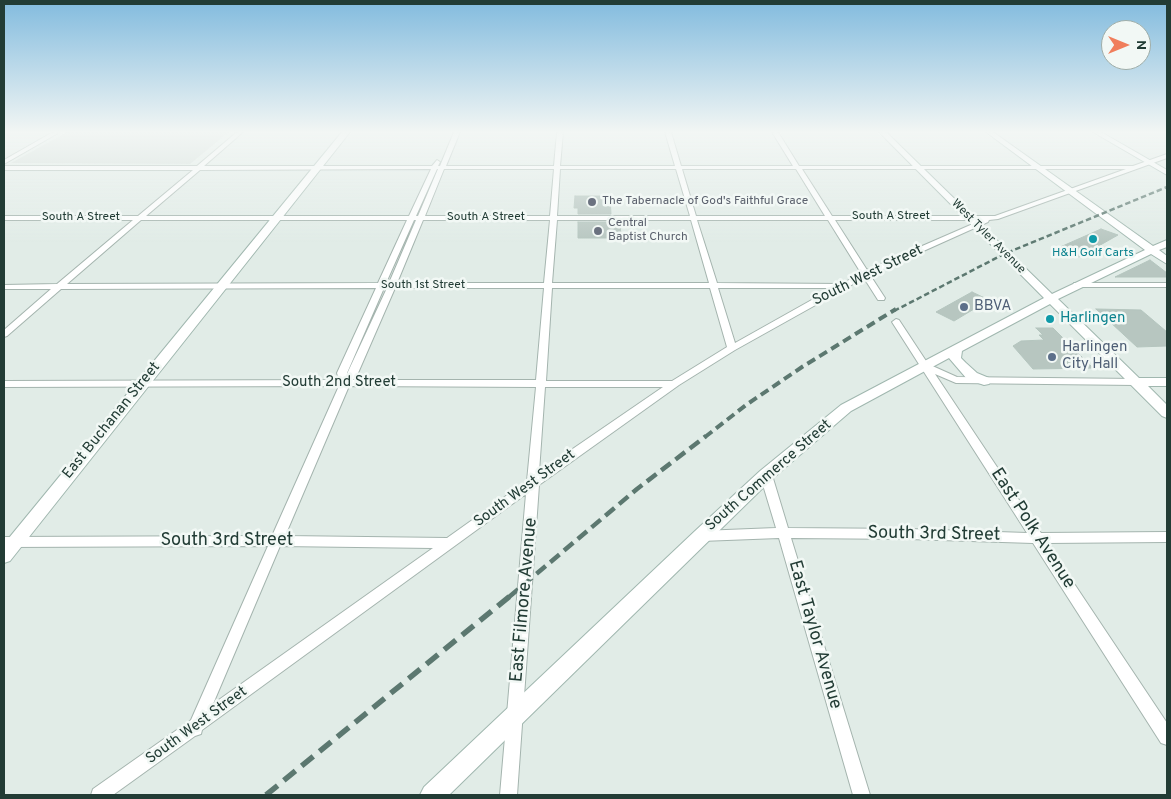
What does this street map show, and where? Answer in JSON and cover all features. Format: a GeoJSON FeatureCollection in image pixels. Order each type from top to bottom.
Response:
{"type":"FeatureCollection","features":[{"type":"Feature","properties":{"kind":"main road","name":"East Buchanan Street"},"geometry":{"type":"LineString","coordinates":[[4,556],[9,542],[142,384],[315,169]]}},
{"type":"Feature","properties":{"kind":"main road","name":"West Tyler Avenue"},"geometry":{"type":"LineString","coordinates":[[920,169],[1167,413]]}},
{"type":"Feature","properties":{"kind":"main road"},"geometry":{"type":"LineString","coordinates":[[1041,169],[1167,261]]}},
{"type":"Feature","properties":{"kind":"main road","name":"South Commerce Street"},"geometry":{"type":"LineString","coordinates":[[432,795],[701,536],[766,476],[846,408],[1077,285],[1167,243]]}},
{"type":"Feature","properties":{"kind":"main road"},"geometry":{"type":"LineString","coordinates":[[956,350],[955,358],[961,366],[972,376],[984,381]]}},
{"type":"Feature","properties":{"kind":"main road"},"geometry":{"type":"LineString","coordinates":[[1136,382],[1167,382]]}},
{"type":"Feature","properties":{"kind":"street"},"geometry":{"type":"LineString","coordinates":[[4,334],[196,169]]}},
{"type":"Feature","properties":{"kind":"street"},"geometry":{"type":"LineString","coordinates":[[345,383],[342,373],[412,218],[437,169]]}},
{"type":"Feature","properties":{"kind":"street"},"geometry":{"type":"LineString","coordinates":[[195,728],[345,383],[353,373],[422,218],[438,169]]}},
{"type":"Feature","properties":{"kind":"street","name":"East Filmore Avenue"},"geometry":{"type":"LineString","coordinates":[[509,795],[542,383],[557,169]]}},
{"type":"Feature","properties":{"kind":"street"},"geometry":{"type":"LineString","coordinates":[[679,169],[732,348]]}},
{"type":"Feature","properties":{"kind":"street"},"geometry":{"type":"LineString","coordinates":[[799,169],[881,298]]}},
{"type":"Feature","properties":{"kind":"street"},"geometry":{"type":"LineString","coordinates":[[972,221],[996,218],[1130,169]]}},
{"type":"Feature","properties":{"kind":"street","name":"South A Street"},"geometry":{"type":"LineString","coordinates":[[4,218],[830,217],[972,221]]}},
{"type":"Feature","properties":{"kind":"street","name":"South West Street"},"geometry":{"type":"LineString","coordinates":[[99,795],[195,728],[534,482],[674,384],[732,348],[843,286],[972,221]]}},
{"type":"Feature","properties":{"kind":"street"},"geometry":{"type":"LineString","coordinates":[[1077,285],[1167,285]]}},
{"type":"Feature","properties":{"kind":"street","name":"South 1st Street"},"geometry":{"type":"LineString","coordinates":[[4,287],[843,286]]}},
{"type":"Feature","properties":{"kind":"street","name":"East Polk Avenue"},"geometry":{"type":"LineString","coordinates":[[896,322],[1167,737]]}},
{"type":"Feature","properties":{"kind":"street"},"geometry":{"type":"LineString","coordinates":[[926,366],[956,380],[1136,382]]}},
{"type":"Feature","properties":{"kind":"street","name":"South 2nd Street"},"geometry":{"type":"LineString","coordinates":[[4,384],[674,384]]}},
{"type":"Feature","properties":{"kind":"street","name":"East Taylor Avenue"},"geometry":{"type":"LineString","coordinates":[[766,476],[861,795]]}},
{"type":"Feature","properties":{"kind":"street","name":"South 3rd Street"},"geometry":{"type":"LineString","coordinates":[[701,536],[784,533],[1038,538],[1167,538]]}},
{"type":"Feature","properties":{"kind":"street","name":"South 3rd Street"},"geometry":{"type":"LineString","coordinates":[[9,542],[276,541],[450,543]]}},
{"type":"Feature","properties":{"kind":"building","name":"The Tabernacle of God's Faithful Grace"},"geometry":{"type":"Polygon","coordinates":[[[575,196],[610,196],[611,214],[578,214],[578,208],[574,208],[575,196]]]}},
{"type":"Feature","properties":{"kind":"building","name":"Central Baptist Church"},"geometry":{"type":"Polygon","coordinates":[[[578,222],[620,222],[621,238],[578,238],[578,222]]]}},
{"type":"Feature","properties":{"kind":"building","name":"H&H Golf Carts"},"geometry":{"type":"Polygon","coordinates":[[[1101,229],[1118,235],[1079,257],[1058,248],[1101,229]]]}},
{"type":"Feature","properties":{"kind":"building"},"geometry":{"type":"Polygon","coordinates":[[[1150,260],[1167,273],[1167,277],[1115,277],[1150,260]]]}},
{"type":"Feature","properties":{"kind":"building","name":"BBVA"},"geometry":{"type":"Polygon","coordinates":[[[972,292],[989,300],[954,321],[936,312],[972,292]]]}},
{"type":"Feature","properties":{"kind":"building"},"geometry":{"type":"Polygon","coordinates":[[[1096,309],[1141,310],[1167,332],[1167,346],[1137,347],[1096,309]]]}},
{"type":"Feature","properties":{"kind":"building","name":"Harlingen City Hall"},"geometry":{"type":"Polygon","coordinates":[[[1036,328],[1053,328],[1093,368],[1033,369],[1013,346],[1021,341],[1044,340],[1039,335],[1043,335],[1036,328]]]}},
{"type":"Feature","properties":{"kind":"railway"},"geometry":{"type":"LineString","coordinates":[[894,311],[1004,254],[1167,187]]}},
{"type":"Feature","properties":{"kind":"railway"},"geometry":{"type":"LineString","coordinates":[[705,437],[746,405],[802,367],[896,309]]}},
{"type":"Feature","properties":{"kind":"railway"},"geometry":{"type":"LineString","coordinates":[[509,597],[637,489],[706,436]]}},
{"type":"Feature","properties":{"kind":"railway"},"geometry":{"type":"LineString","coordinates":[[266,795],[510,596]]}},
{"type":"Feature","properties":{"kind":"place","name":"The Tabernacle of God's Faithful Grace"},"geometry":{"type":"Point","coordinates":[592,202]}},
{"type":"Feature","properties":{"kind":"place","name":"Central Baptist Church"},"geometry":{"type":"Point","coordinates":[598,231]}},
{"type":"Feature","properties":{"kind":"place","name":"H&H Golf Carts"},"geometry":{"type":"Point","coordinates":[1093,239]}},
{"type":"Feature","properties":{"kind":"place","name":"BBVA"},"geometry":{"type":"Point","coordinates":[964,307]}},
{"type":"Feature","properties":{"kind":"place","name":"Harlingen"},"geometry":{"type":"Point","coordinates":[1050,319]}},
{"type":"Feature","properties":{"kind":"place","name":"Harlingen City Hall"},"geometry":{"type":"Point","coordinates":[1052,357]}}]}
